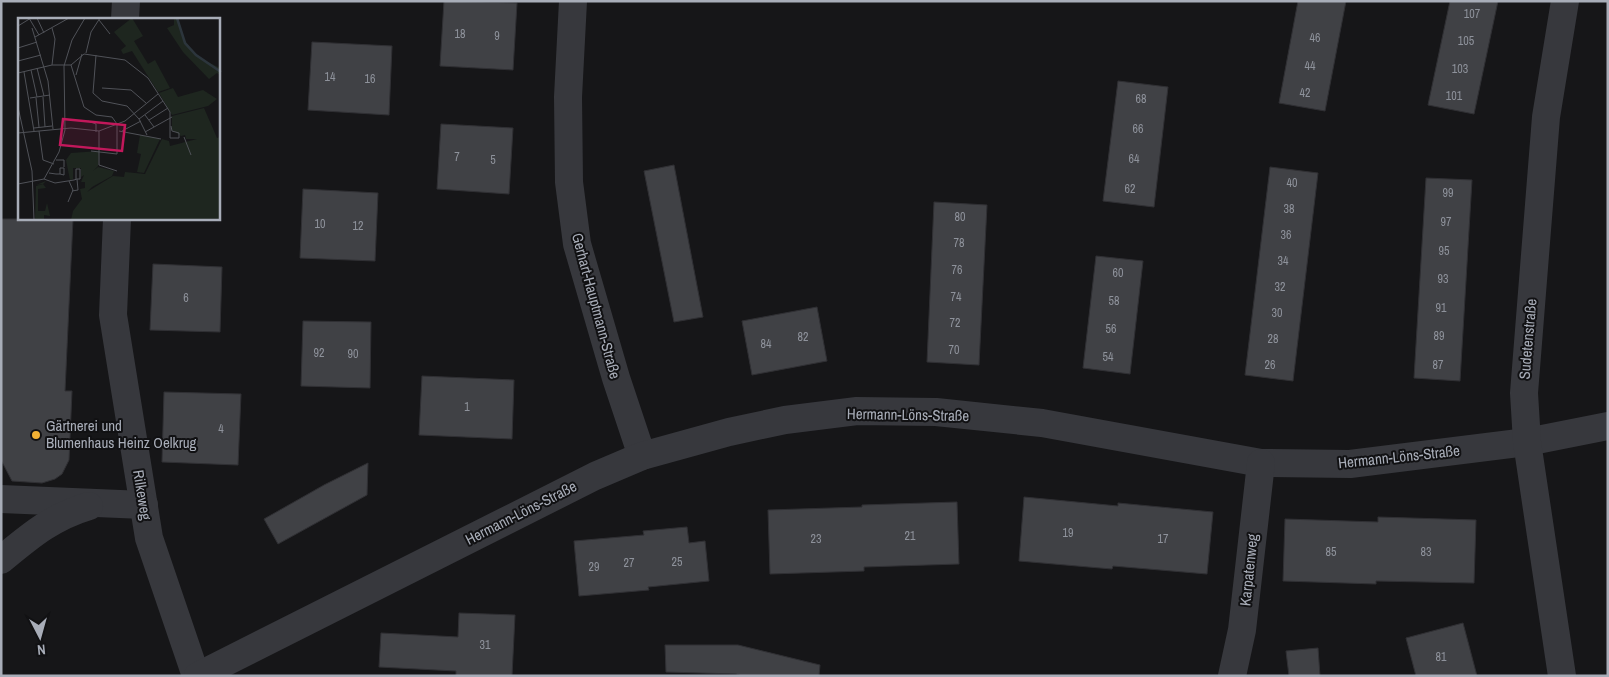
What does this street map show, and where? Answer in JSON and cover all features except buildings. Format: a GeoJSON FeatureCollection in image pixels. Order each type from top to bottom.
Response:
{"type":"FeatureCollection","features":[{"type":"Feature","properties":{"kind":"street"},"geometry":{"type":"LineString","coordinates":[[125,18],[126,1]]}},
{"type":"Feature","properties":{"kind":"street","name":"Gerhart-Hauptmann-Straße"},"geometry":{"type":"LineString","coordinates":[[573,1],[568,97],[568,182],[577,244],[616,378],[642,456]]}},
{"type":"Feature","properties":{"kind":"street","name":"Sudetenstraße"},"geometry":{"type":"LineString","coordinates":[[1562,676],[1527,442],[1524,393],[1546,117],[1565,1]]}},
{"type":"Feature","properties":{"kind":"street","name":"Rilkeweg"},"geometry":{"type":"LineString","coordinates":[[117,220],[113,315],[149,538],[197,676]]}},
{"type":"Feature","properties":{"kind":"street","name":"Hermann-Löns-Straße"},"geometry":{"type":"LineString","coordinates":[[197,676],[595,476],[642,456],[729,432],[785,420],[856,411],[936,412],[1042,423],[1261,463],[1350,464],[1527,442],[1608,426]]}},
{"type":"Feature","properties":{"kind":"street","name":"Karpatenweg"},"geometry":{"type":"LineString","coordinates":[[1232,676],[1242,630],[1261,463]]}},
{"type":"Feature","properties":{"kind":"street"},"geometry":{"type":"LineString","coordinates":[[1,499],[144,505]]}},
{"type":"Feature","properties":{"kind":"street"},"geometry":{"type":"LineString","coordinates":[[1,560],[38,530],[71,512],[100,503]]}},
{"type":"Feature","properties":{"kind":"place","name":"Gärtnerei und Blumenhaus Heinz Oelkrug"},"geometry":{"type":"Point","coordinates":[36,435]}}]}
